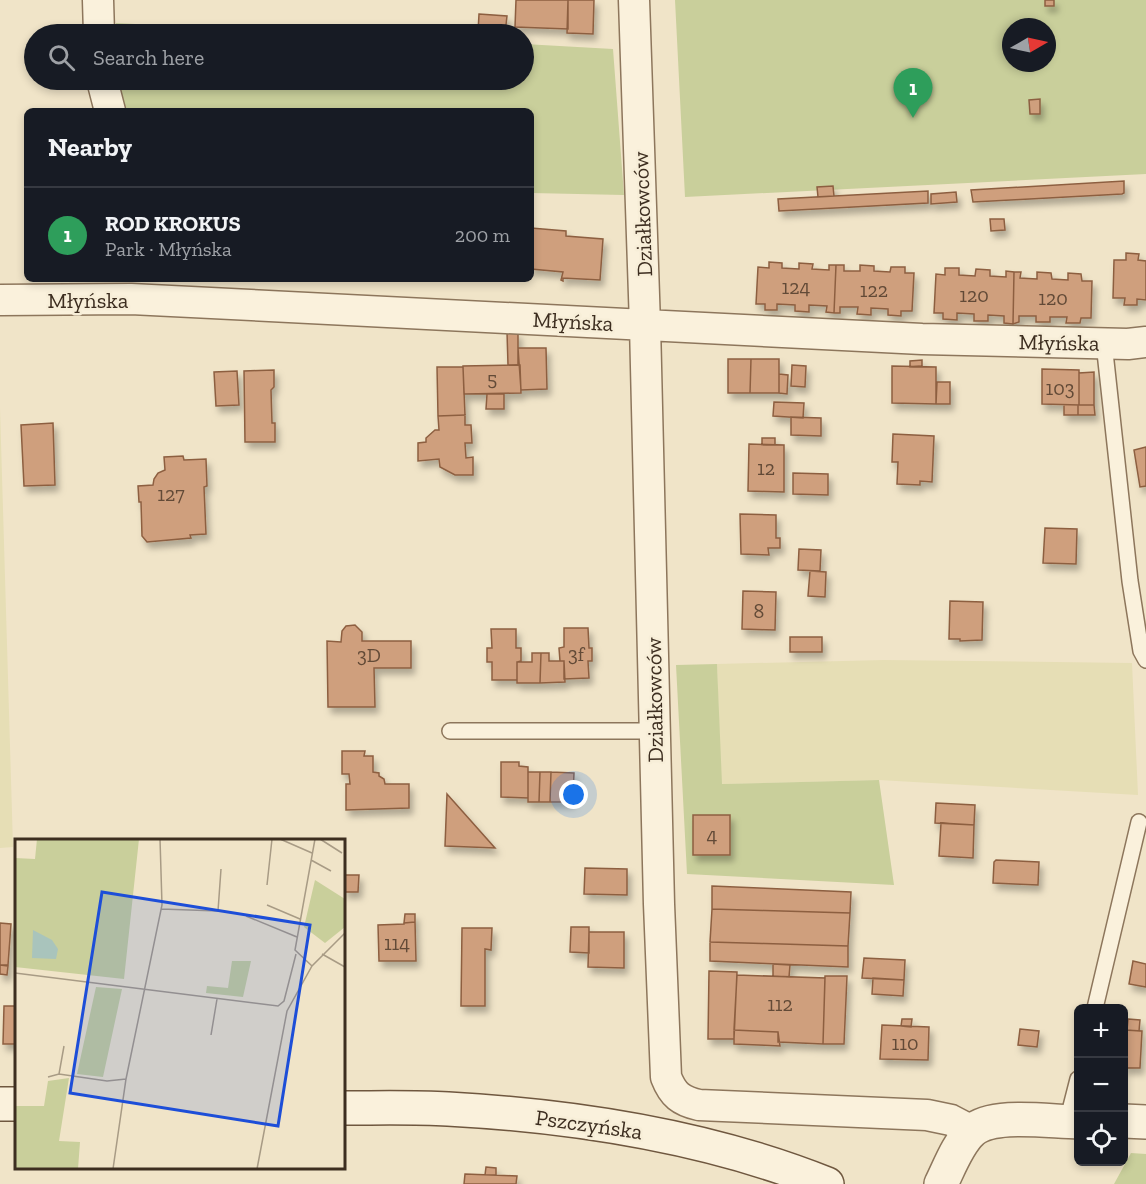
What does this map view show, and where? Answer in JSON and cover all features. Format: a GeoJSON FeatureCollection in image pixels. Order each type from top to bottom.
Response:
{"type":"FeatureCollection","features":[{"type":"Feature","properties":{"kind":"main road","name":"Pszczyńska"},"geometry":{"type":"LineString","coordinates":[[345,1107],[446,1109],[523,1114],[648,1132],[738,1153],[827,1184]]}},
{"type":"Feature","properties":{"kind":"main road"},"geometry":{"type":"LineString","coordinates":[[941,1184],[956,1153],[972,1131],[985,1124],[995,1121],[1073,1122]]}},
{"type":"Feature","properties":{"kind":"main road"},"geometry":{"type":"LineString","coordinates":[[1128,1121],[1146,1122]]}},
{"type":"Feature","properties":{"kind":"street"},"geometry":{"type":"LineString","coordinates":[[98,0],[99,24]]}},
{"type":"Feature","properties":{"kind":"street","name":"Działkowców"},"geometry":{"type":"LineString","coordinates":[[634,0],[645,325],[659,904],[666,1077],[676,1096],[686,1102],[699,1105],[927,1114],[951,1120],[972,1131]]}},
{"type":"Feature","properties":{"kind":"street"},"geometry":{"type":"LineString","coordinates":[[105,90],[109,108]]}},
{"type":"Feature","properties":{"kind":"street","name":"Młyńska"},"geometry":{"type":"LineString","coordinates":[[0,300],[128,289],[645,325],[922,339],[1146,342]]}},
{"type":"Feature","properties":{"kind":"lane"},"geometry":{"type":"LineString","coordinates":[[1104,343],[1130,581],[1141,651],[1146,660]]}},
{"type":"Feature","properties":{"kind":"lane"},"geometry":{"type":"LineString","coordinates":[[450,730],[655,731]]}},
{"type":"Feature","properties":{"kind":"lane"},"geometry":{"type":"LineString","coordinates":[[1096,1004],[1139,822]]}},
{"type":"Feature","properties":{"kind":"shaded area"},"geometry":{"type":"Polygon","coordinates":[[[0,408],[13,847],[0,848],[0,408]]]}},
{"type":"Feature","properties":{"kind":"shaded area"},"geometry":{"type":"Polygon","coordinates":[[[884,660],[1132,663],[1138,795],[879,780],[721,784],[717,664],[884,660]]]}},
{"type":"Feature","properties":{"kind":"green space"},"geometry":{"type":"Polygon","coordinates":[[[675,0],[1146,0],[1146,174],[685,197],[675,0]]]}},
{"type":"Feature","properties":{"kind":"green space"},"geometry":{"type":"Polygon","coordinates":[[[534,45],[613,49],[624,195],[534,193],[534,108],[118,108],[117,90],[534,90],[534,45]]]}},
{"type":"Feature","properties":{"kind":"green space"},"geometry":{"type":"Polygon","coordinates":[[[717,664],[722,784],[879,780],[894,885],[687,874],[676,665],[717,664]]]}},
{"type":"Feature","properties":{"kind":"green space"},"geometry":{"type":"Polygon","coordinates":[[[1131,1153],[1146,1154],[1146,1184],[1114,1184],[1124,1166],[1128,1166],[1131,1153]]]}},
{"type":"Feature","properties":{"kind":"building"},"geometry":{"type":"Polygon","coordinates":[[[516,0],[568,0],[568,29],[534,28],[534,24],[515,24],[516,0]]]}},
{"type":"Feature","properties":{"kind":"building"},"geometry":{"type":"Polygon","coordinates":[[[568,0],[594,0],[593,34],[567,33],[568,0]]]}},
{"type":"Feature","properties":{"kind":"building"},"geometry":{"type":"Polygon","coordinates":[[[1045,0],[1054,0],[1054,6],[1045,6],[1045,0]]]}},
{"type":"Feature","properties":{"kind":"building"},"geometry":{"type":"Polygon","coordinates":[[[479,14],[507,16],[506,24],[478,24],[479,14]]]}},
{"type":"Feature","properties":{"kind":"building"},"geometry":{"type":"Polygon","coordinates":[[[1040,99],[1040,114],[1030,114],[1029,100],[1040,99]]]}},
{"type":"Feature","properties":{"kind":"building"},"geometry":{"type":"Polygon","coordinates":[[[1124,181],[1124,193],[1122,194],[973,202],[971,190],[1124,181]]]}},
{"type":"Feature","properties":{"kind":"building"},"geometry":{"type":"Polygon","coordinates":[[[833,186],[834,196],[818,197],[817,187],[833,186]]]}},
{"type":"Feature","properties":{"kind":"building"},"geometry":{"type":"Polygon","coordinates":[[[928,191],[928,203],[779,211],[778,199],[928,191]]]}},
{"type":"Feature","properties":{"kind":"building"},"geometry":{"type":"Polygon","coordinates":[[[956,192],[957,202],[931,204],[931,194],[956,192]]]}},
{"type":"Feature","properties":{"kind":"building"},"geometry":{"type":"Polygon","coordinates":[[[990,219],[1004,219],[1005,230],[991,231],[990,219]]]}},
{"type":"Feature","properties":{"kind":"building"},"geometry":{"type":"Polygon","coordinates":[[[534,228],[566,231],[566,236],[603,239],[600,280],[563,278],[563,281],[561,280],[563,272],[534,269],[534,228]]]}},
{"type":"Feature","properties":{"kind":"building"},"geometry":{"type":"Polygon","coordinates":[[[1126,253],[1139,254],[1138,260],[1146,261],[1146,300],[1137,299],[1137,305],[1124,305],[1125,298],[1113,298],[1114,260],[1126,260],[1126,253]]]}},
{"type":"Feature","properties":{"kind":"building"},"geometry":{"type":"Polygon","coordinates":[[[769,262],[782,263],[782,268],[799,269],[799,263],[813,264],[812,269],[829,270],[829,265],[836,265],[834,313],[826,312],[827,306],[809,305],[809,312],[795,311],[795,305],[777,304],[777,310],[765,310],[765,304],[756,304],[758,267],[769,268],[769,262]]]}},
{"type":"Feature","properties":{"kind":"building"},"geometry":{"type":"Polygon","coordinates":[[[836,265],[844,265],[844,271],[860,271],[860,265],[874,266],[874,271],[890,272],[891,267],[905,267],[905,273],[914,273],[912,311],[901,311],[901,316],[888,315],[888,309],[871,308],[871,315],[857,314],[858,307],[840,307],[840,313],[834,313],[836,265]]]}},
{"type":"Feature","properties":{"kind":"building"},"geometry":{"type":"Polygon","coordinates":[[[945,268],[959,268],[959,275],[975,276],[976,269],[990,270],[990,276],[1006,277],[1006,271],[1014,272],[1013,324],[1004,323],[1004,316],[988,315],[988,321],[974,321],[974,314],[957,313],[957,320],[943,319],[943,313],[934,313],[936,274],[945,275],[945,268]]]}},
{"type":"Feature","properties":{"kind":"building"},"geometry":{"type":"Polygon","coordinates":[[[1014,272],[1021,272],[1020,278],[1037,279],[1037,272],[1051,273],[1052,279],[1068,280],[1068,273],[1081,274],[1082,281],[1092,281],[1091,318],[1081,318],[1080,323],[1066,323],[1067,317],[1050,317],[1050,322],[1036,322],[1036,316],[1019,316],[1019,322],[1013,324],[1014,272]]]}},
{"type":"Feature","properties":{"kind":"building"},"geometry":{"type":"Polygon","coordinates":[[[507,332],[518,333],[518,365],[508,365],[507,332]]]}},
{"type":"Feature","properties":{"kind":"building"},"geometry":{"type":"Polygon","coordinates":[[[518,348],[546,348],[547,389],[521,390],[518,348]]]}},
{"type":"Feature","properties":{"kind":"building"},"geometry":{"type":"Polygon","coordinates":[[[728,359],[751,359],[750,393],[728,393],[728,359]]]}},
{"type":"Feature","properties":{"kind":"building"},"geometry":{"type":"Polygon","coordinates":[[[751,359],[779,359],[779,393],[750,393],[751,359]]]}},
{"type":"Feature","properties":{"kind":"building"},"geometry":{"type":"Polygon","coordinates":[[[922,360],[922,366],[910,367],[910,361],[922,360]]]}},
{"type":"Feature","properties":{"kind":"building"},"geometry":{"type":"Polygon","coordinates":[[[520,365],[521,393],[464,394],[463,366],[520,365]]]}},
{"type":"Feature","properties":{"kind":"building"},"geometry":{"type":"Polygon","coordinates":[[[792,365],[806,366],[805,387],[791,386],[792,365]]]}},
{"type":"Feature","properties":{"kind":"building"},"geometry":{"type":"Polygon","coordinates":[[[892,366],[936,367],[936,404],[892,403],[892,366]]]}},
{"type":"Feature","properties":{"kind":"building"},"geometry":{"type":"Polygon","coordinates":[[[437,367],[463,367],[465,415],[438,416],[437,367]]]}},
{"type":"Feature","properties":{"kind":"building"},"geometry":{"type":"Polygon","coordinates":[[[1042,369],[1079,370],[1079,405],[1042,404],[1042,369]]]}},
{"type":"Feature","properties":{"kind":"building"},"geometry":{"type":"Polygon","coordinates":[[[274,370],[274,387],[271,390],[275,442],[245,442],[244,371],[274,370]]]}},
{"type":"Feature","properties":{"kind":"building"},"geometry":{"type":"Polygon","coordinates":[[[237,371],[239,405],[216,406],[214,372],[237,371]]]}},
{"type":"Feature","properties":{"kind":"building"},"geometry":{"type":"Polygon","coordinates":[[[1094,372],[1094,405],[1079,405],[1079,373],[1094,372]]]}},
{"type":"Feature","properties":{"kind":"building"},"geometry":{"type":"Polygon","coordinates":[[[779,374],[788,375],[787,394],[779,393],[779,374]]]}},
{"type":"Feature","properties":{"kind":"building"},"geometry":{"type":"Polygon","coordinates":[[[937,382],[950,382],[950,404],[936,404],[937,382]]]}},
{"type":"Feature","properties":{"kind":"building"},"geometry":{"type":"Polygon","coordinates":[[[487,394],[504,394],[504,409],[486,409],[487,394]]]}},
{"type":"Feature","properties":{"kind":"building"},"geometry":{"type":"Polygon","coordinates":[[[774,402],[804,403],[803,418],[773,416],[774,402]]]}},
{"type":"Feature","properties":{"kind":"building"},"geometry":{"type":"Polygon","coordinates":[[[1064,405],[1078,405],[1078,415],[1064,415],[1064,405]]]}},
{"type":"Feature","properties":{"kind":"building"},"geometry":{"type":"Polygon","coordinates":[[[1078,405],[1094,405],[1095,415],[1078,415],[1078,405]]]}},
{"type":"Feature","properties":{"kind":"building"},"geometry":{"type":"Polygon","coordinates":[[[465,415],[465,425],[471,425],[472,443],[465,443],[466,458],[473,457],[473,475],[455,475],[440,467],[439,459],[418,461],[418,443],[426,442],[426,438],[435,430],[439,430],[438,416],[465,415]]]}},
{"type":"Feature","properties":{"kind":"building"},"geometry":{"type":"Polygon","coordinates":[[[791,417],[821,418],[821,436],[791,435],[791,417]]]}},
{"type":"Feature","properties":{"kind":"building"},"geometry":{"type":"Polygon","coordinates":[[[53,423],[55,485],[24,486],[21,425],[53,423]]]}},
{"type":"Feature","properties":{"kind":"building"},"geometry":{"type":"Polygon","coordinates":[[[893,434],[934,436],[932,482],[920,481],[920,485],[897,484],[898,462],[892,462],[893,434]]]}},
{"type":"Feature","properties":{"kind":"building"},"geometry":{"type":"Polygon","coordinates":[[[762,438],[775,438],[775,445],[762,445],[762,438]]]}},
{"type":"Feature","properties":{"kind":"building"},"geometry":{"type":"Polygon","coordinates":[[[749,444],[784,445],[784,492],[748,491],[749,444]]]}},
{"type":"Feature","properties":{"kind":"building"},"geometry":{"type":"Polygon","coordinates":[[[1146,447],[1146,486],[1140,487],[1134,450],[1146,447]]]}},
{"type":"Feature","properties":{"kind":"building"},"geometry":{"type":"Polygon","coordinates":[[[183,456],[184,460],[206,459],[207,486],[204,487],[206,534],[190,535],[191,538],[147,542],[142,536],[138,486],[153,485],[158,473],[165,470],[164,457],[183,456]]]}},
{"type":"Feature","properties":{"kind":"building"},"geometry":{"type":"Polygon","coordinates":[[[793,473],[828,474],[828,495],[793,494],[793,473]]]}},
{"type":"Feature","properties":{"kind":"building"},"geometry":{"type":"Polygon","coordinates":[[[740,514],[776,515],[776,538],[780,538],[780,548],[768,548],[769,555],[741,554],[740,514]]]}},
{"type":"Feature","properties":{"kind":"building"},"geometry":{"type":"Polygon","coordinates":[[[1045,528],[1077,529],[1076,564],[1043,563],[1045,528]]]}},
{"type":"Feature","properties":{"kind":"building"},"geometry":{"type":"Polygon","coordinates":[[[799,549],[821,550],[820,571],[798,570],[799,549]]]}},
{"type":"Feature","properties":{"kind":"building"},"geometry":{"type":"Polygon","coordinates":[[[810,571],[826,572],[825,597],[808,596],[810,571]]]}},
{"type":"Feature","properties":{"kind":"building"},"geometry":{"type":"Polygon","coordinates":[[[743,591],[776,592],[775,630],[742,629],[743,591]]]}},
{"type":"Feature","properties":{"kind":"building"},"geometry":{"type":"Polygon","coordinates":[[[950,601],[983,602],[982,640],[949,639],[950,601]]]}},
{"type":"Feature","properties":{"kind":"building"},"geometry":{"type":"Polygon","coordinates":[[[355,625],[362,632],[362,641],[411,641],[411,668],[374,668],[375,707],[328,707],[327,641],[341,642],[342,631],[346,626],[355,625]]]}},
{"type":"Feature","properties":{"kind":"building"},"geometry":{"type":"Polygon","coordinates":[[[564,628],[588,628],[589,648],[592,648],[592,661],[588,661],[589,678],[564,679],[564,661],[560,661],[559,648],[564,647],[564,628]]]}},
{"type":"Feature","properties":{"kind":"building"},"geometry":{"type":"Polygon","coordinates":[[[491,629],[516,629],[516,648],[521,648],[521,661],[517,662],[517,680],[492,680],[492,662],[487,662],[487,648],[492,648],[491,629]]]}},
{"type":"Feature","properties":{"kind":"building"},"geometry":{"type":"Polygon","coordinates":[[[790,637],[822,637],[822,652],[790,652],[790,637]]]}},
{"type":"Feature","properties":{"kind":"building"},"geometry":{"type":"Polygon","coordinates":[[[532,653],[541,653],[540,683],[517,683],[517,662],[532,662],[532,653]]]}},
{"type":"Feature","properties":{"kind":"building"},"geometry":{"type":"Polygon","coordinates":[[[541,653],[549,653],[549,661],[564,661],[565,682],[540,683],[541,653]]]}},
{"type":"Feature","properties":{"kind":"building"},"geometry":{"type":"Polygon","coordinates":[[[342,751],[365,751],[364,756],[373,756],[373,772],[379,773],[385,784],[409,784],[409,808],[346,810],[346,784],[350,784],[349,774],[342,774],[342,751]]]}},
{"type":"Feature","properties":{"kind":"building"},"geometry":{"type":"Polygon","coordinates":[[[501,762],[519,762],[519,766],[528,767],[528,798],[501,797],[501,762]]]}},
{"type":"Feature","properties":{"kind":"building"},"geometry":{"type":"Polygon","coordinates":[[[528,772],[540,772],[539,802],[528,802],[528,772]]]}},
{"type":"Feature","properties":{"kind":"building"},"geometry":{"type":"Polygon","coordinates":[[[540,772],[551,772],[550,802],[539,802],[540,772]]]}},
{"type":"Feature","properties":{"kind":"building"},"geometry":{"type":"Polygon","coordinates":[[[551,772],[574,773],[571,802],[550,802],[551,772]]]}},
{"type":"Feature","properties":{"kind":"building"},"geometry":{"type":"Polygon","coordinates":[[[447,794],[495,848],[445,846],[447,794]]]}},
{"type":"Feature","properties":{"kind":"building"},"geometry":{"type":"Polygon","coordinates":[[[936,803],[975,805],[974,825],[935,823],[936,803]]]}},
{"type":"Feature","properties":{"kind":"building"},"geometry":{"type":"Polygon","coordinates":[[[693,815],[730,815],[730,855],[693,855],[693,815]]]}},
{"type":"Feature","properties":{"kind":"building"},"geometry":{"type":"Polygon","coordinates":[[[941,823],[974,825],[973,858],[939,856],[941,823]]]}},
{"type":"Feature","properties":{"kind":"building"},"geometry":{"type":"Polygon","coordinates":[[[996,860],[1039,862],[1038,885],[993,883],[996,860]]]}},
{"type":"Feature","properties":{"kind":"building"},"geometry":{"type":"Polygon","coordinates":[[[585,868],[627,869],[627,895],[584,894],[585,868]]]}},
{"type":"Feature","properties":{"kind":"building"},"geometry":{"type":"Polygon","coordinates":[[[345,875],[359,875],[358,892],[345,892],[345,875]]]}},
{"type":"Feature","properties":{"kind":"building"},"geometry":{"type":"Polygon","coordinates":[[[712,886],[851,892],[850,913],[712,909],[712,886]]]}},
{"type":"Feature","properties":{"kind":"building"},"geometry":{"type":"Polygon","coordinates":[[[712,909],[850,913],[848,946],[710,942],[712,909]]]}},
{"type":"Feature","properties":{"kind":"building"},"geometry":{"type":"Polygon","coordinates":[[[405,914],[415,914],[415,922],[404,923],[405,914]]]}},
{"type":"Feature","properties":{"kind":"building"},"geometry":{"type":"Polygon","coordinates":[[[415,922],[416,961],[379,961],[378,925],[415,922]]]}},
{"type":"Feature","properties":{"kind":"building"},"geometry":{"type":"Polygon","coordinates":[[[0,923],[11,924],[8,965],[0,965],[0,923]]]}},
{"type":"Feature","properties":{"kind":"building"},"geometry":{"type":"Polygon","coordinates":[[[571,927],[589,927],[589,953],[570,952],[571,927]]]}},
{"type":"Feature","properties":{"kind":"building"},"geometry":{"type":"Polygon","coordinates":[[[462,928],[492,928],[491,950],[485,949],[485,1006],[461,1006],[462,928]]]}},
{"type":"Feature","properties":{"kind":"building"},"geometry":{"type":"Polygon","coordinates":[[[589,932],[624,932],[624,968],[588,967],[589,932]]]}},
{"type":"Feature","properties":{"kind":"building"},"geometry":{"type":"Polygon","coordinates":[[[710,942],[848,946],[848,967],[710,961],[710,942]]]}},
{"type":"Feature","properties":{"kind":"building"},"geometry":{"type":"Polygon","coordinates":[[[864,958],[905,960],[904,980],[862,978],[864,958]]]}},
{"type":"Feature","properties":{"kind":"building"},"geometry":{"type":"Polygon","coordinates":[[[1133,961],[1146,964],[1146,987],[1129,984],[1133,961]]]}},
{"type":"Feature","properties":{"kind":"building"},"geometry":{"type":"Polygon","coordinates":[[[773,964],[790,965],[789,977],[773,976],[773,964]]]}},
{"type":"Feature","properties":{"kind":"building"},"geometry":{"type":"Polygon","coordinates":[[[0,965],[8,966],[7,975],[0,974],[0,965]]]}},
{"type":"Feature","properties":{"kind":"building"},"geometry":{"type":"Polygon","coordinates":[[[709,971],[737,972],[734,1039],[708,1039],[709,971]]]}},
{"type":"Feature","properties":{"kind":"building"},"geometry":{"type":"Polygon","coordinates":[[[737,975],[825,978],[823,1044],[778,1042],[778,1032],[734,1030],[737,975]]]}},
{"type":"Feature","properties":{"kind":"building"},"geometry":{"type":"Polygon","coordinates":[[[825,976],[847,976],[844,1044],[823,1044],[825,976]]]}},
{"type":"Feature","properties":{"kind":"building"},"geometry":{"type":"Polygon","coordinates":[[[873,978],[904,980],[903,996],[872,994],[873,978]]]}},
{"type":"Feature","properties":{"kind":"building"},"geometry":{"type":"Polygon","coordinates":[[[4,1006],[15,1006],[15,1044],[3,1044],[4,1006]]]}},
{"type":"Feature","properties":{"kind":"building"},"geometry":{"type":"Polygon","coordinates":[[[902,1019],[912,1019],[911,1027],[901,1026],[902,1019]]]}},
{"type":"Feature","properties":{"kind":"building"},"geometry":{"type":"Polygon","coordinates":[[[1128,1019],[1140,1020],[1139,1031],[1128,1030],[1128,1019]]]}},
{"type":"Feature","properties":{"kind":"building"},"geometry":{"type":"Polygon","coordinates":[[[882,1025],[929,1027],[928,1060],[880,1059],[882,1025]]]}},
{"type":"Feature","properties":{"kind":"building"},"geometry":{"type":"Polygon","coordinates":[[[1020,1029],[1039,1031],[1037,1047],[1018,1045],[1020,1029]]]}},
{"type":"Feature","properties":{"kind":"building"},"geometry":{"type":"Polygon","coordinates":[[[734,1030],[778,1032],[780,1046],[734,1044],[734,1030]]]}},
{"type":"Feature","properties":{"kind":"building"},"geometry":{"type":"Polygon","coordinates":[[[1128,1030],[1142,1031],[1140,1068],[1128,1068],[1128,1030]]]}},
{"type":"Feature","properties":{"kind":"building"},"geometry":{"type":"Polygon","coordinates":[[[486,1167],[496,1168],[496,1175],[485,1175],[486,1167]]]}},
{"type":"Feature","properties":{"kind":"building"},"geometry":{"type":"Polygon","coordinates":[[[465,1174],[517,1176],[516,1184],[464,1184],[465,1174]]]}},
{"type":"Feature","properties":{"kind":"place","name":"ROD KROKUS"},"geometry":{"type":"Point","coordinates":[913,118]}}]}
